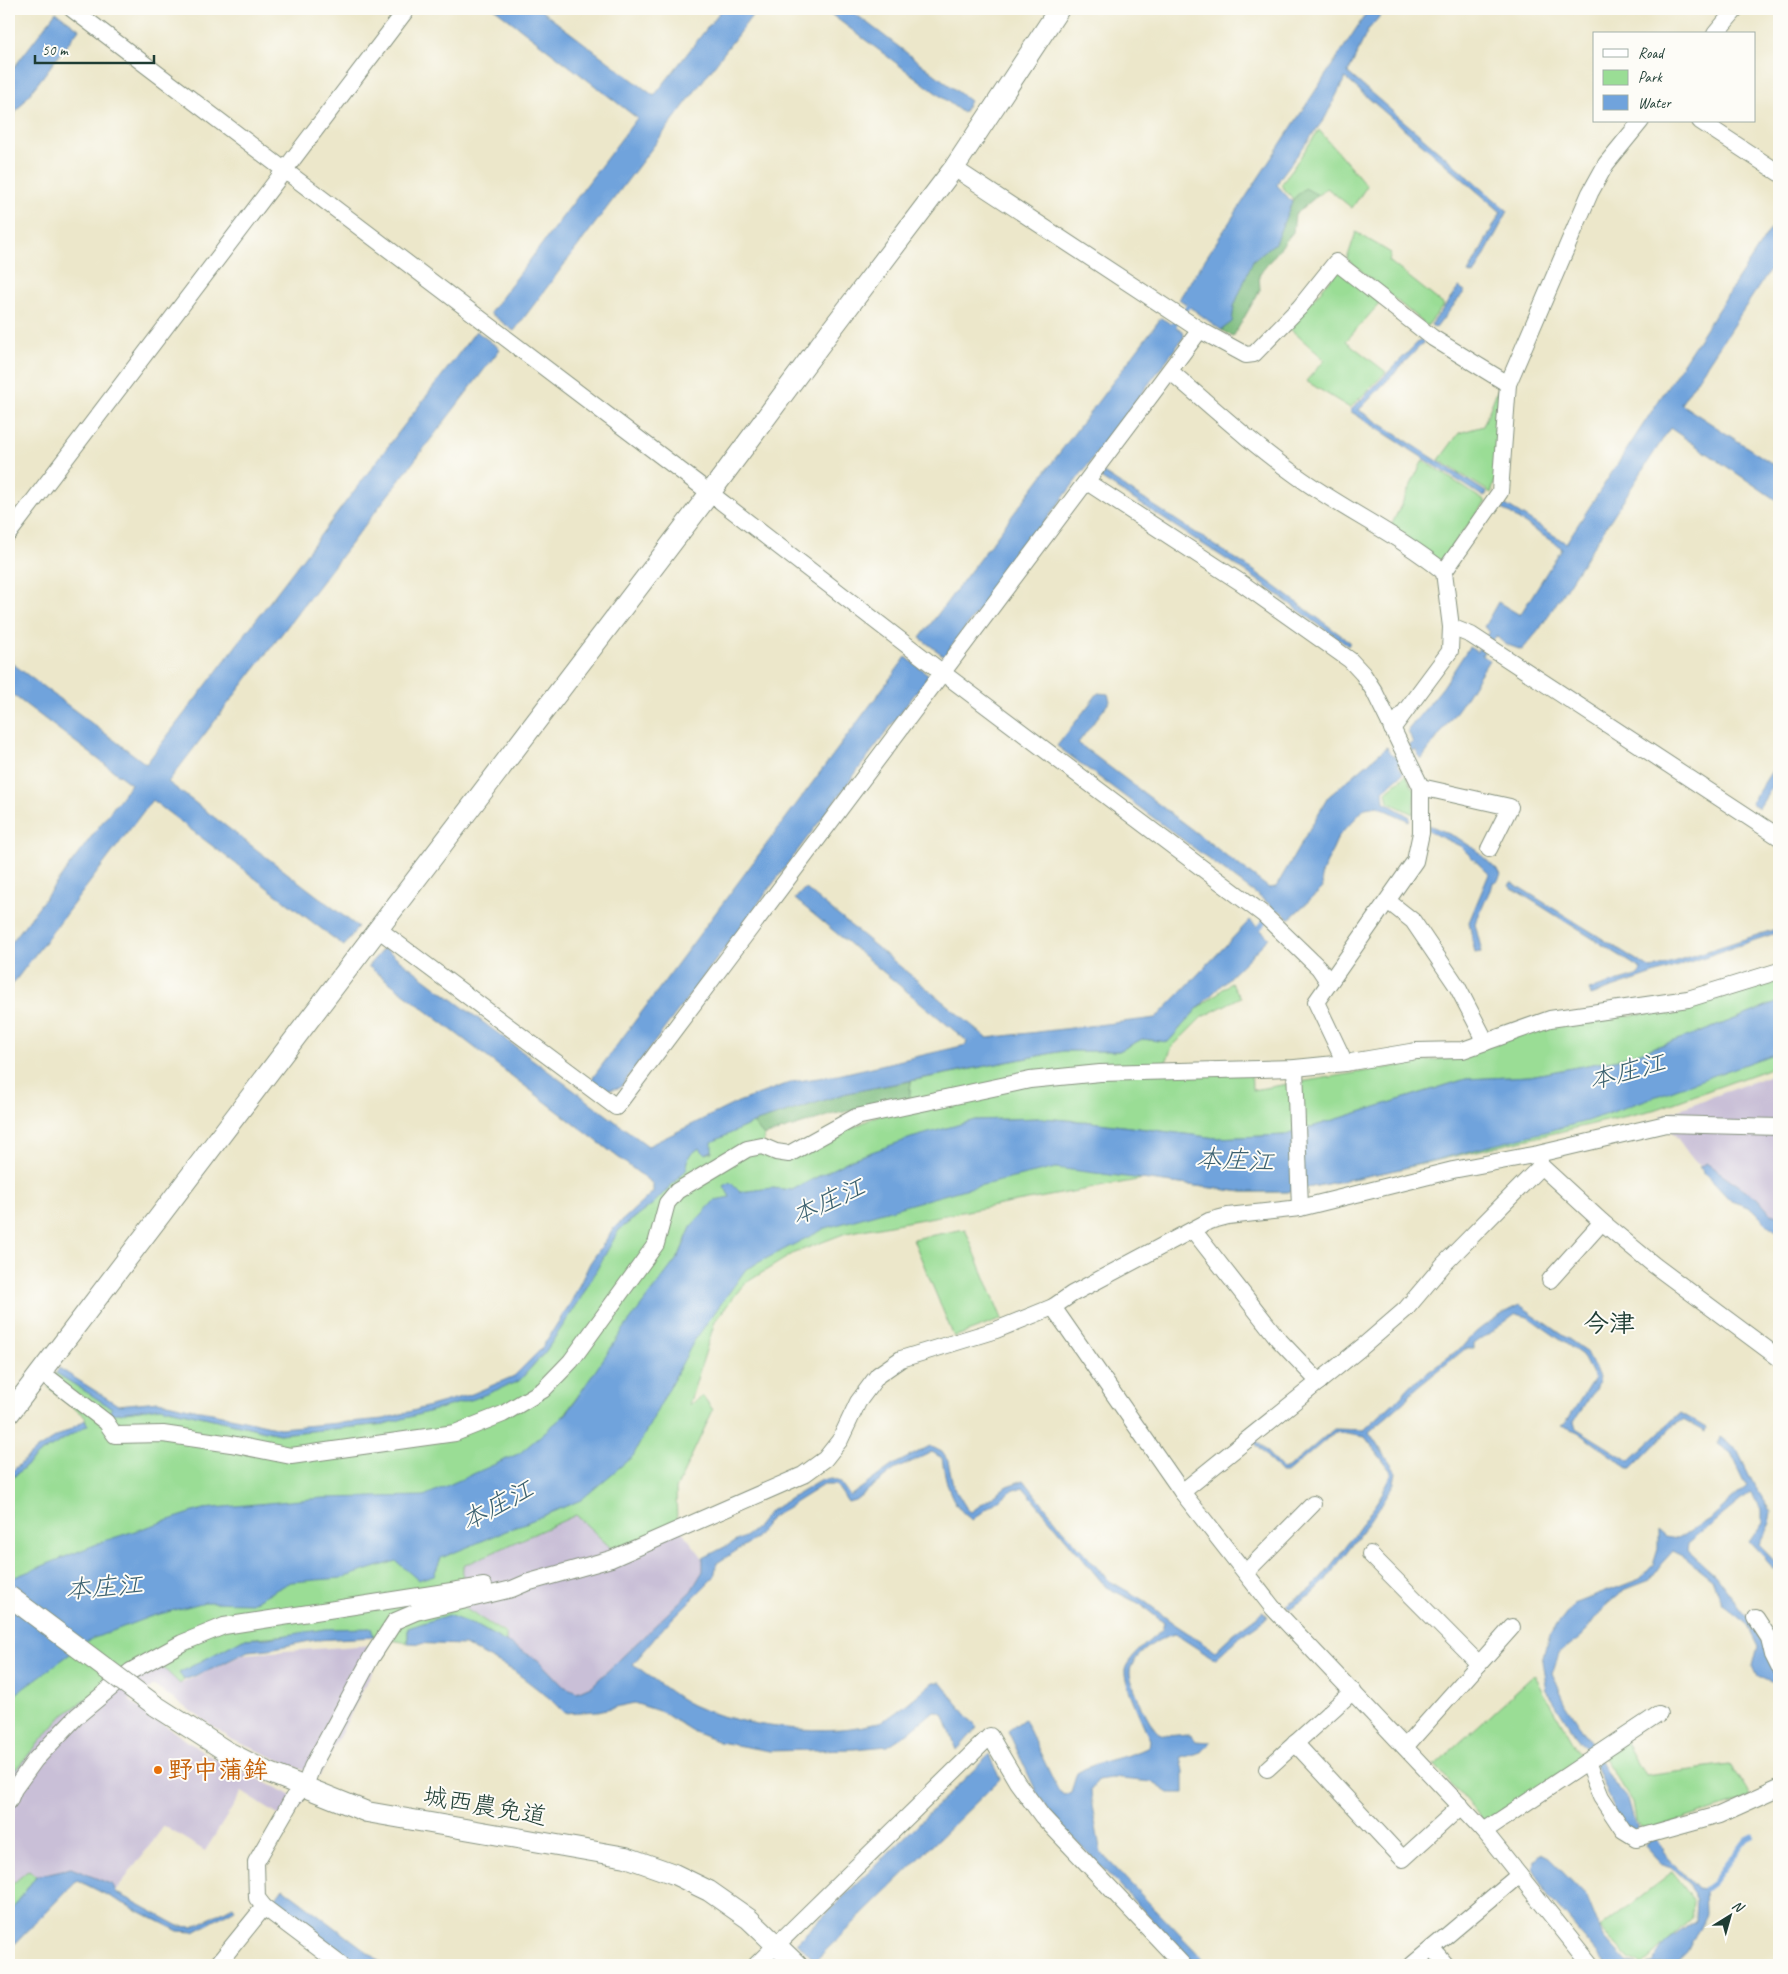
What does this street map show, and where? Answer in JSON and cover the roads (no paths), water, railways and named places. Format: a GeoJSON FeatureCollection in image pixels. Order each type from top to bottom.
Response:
{"type":"FeatureCollection","features":[{"type":"Feature","properties":{"kind":"street"},"geometry":{"type":"LineString","coordinates":[[72,9],[710,493],[943,673],[1268,918],[1319,968],[1329,983]]}},
{"type":"Feature","properties":{"kind":"street"},"geometry":{"type":"LineString","coordinates":[[9,533],[407,9]]}},
{"type":"Feature","properties":{"kind":"street"},"geometry":{"type":"LineString","coordinates":[[9,1414],[710,493],[954,168],[1059,9]]}},
{"type":"Feature","properties":{"kind":"street"},"geometry":{"type":"LineString","coordinates":[[1717,32],[1736,9]]}},
{"type":"Feature","properties":{"kind":"street"},"geometry":{"type":"LineString","coordinates":[[1392,729],[1450,651],[1451,628],[1444,572],[1500,492],[1508,384],[1590,193],[1606,164],[1640,122]]}},
{"type":"Feature","properties":{"kind":"street"},"geometry":{"type":"LineString","coordinates":[[1702,122],[1779,173]]}},
{"type":"Feature","properties":{"kind":"street"},"geometry":{"type":"LineString","coordinates":[[954,168],[1200,330],[1246,355],[1254,354],[1300,307],[1336,262],[1433,338],[1508,384]]}},
{"type":"Feature","properties":{"kind":"street"},"geometry":{"type":"LineString","coordinates":[[378,929],[616,1107],[1200,330]]}},
{"type":"Feature","properties":{"kind":"street"},"geometry":{"type":"LineString","coordinates":[[1170,371],[1260,448],[1298,476],[1366,521],[1424,555],[1444,572]]}},
{"type":"Feature","properties":{"kind":"street"},"geometry":{"type":"LineString","coordinates":[[1087,482],[1240,582],[1350,660],[1374,690],[1421,786],[1421,833],[1415,861],[1316,1002],[1345,1063]]}},
{"type":"Feature","properties":{"kind":"street"},"geometry":{"type":"LineString","coordinates":[[1451,628],[1471,635],[1779,836]]}},
{"type":"Feature","properties":{"kind":"street"},"geometry":{"type":"LineString","coordinates":[[1421,786],[1510,807],[1489,849]]}},
{"type":"Feature","properties":{"kind":"street"},"geometry":{"type":"LineString","coordinates":[[1388,902],[1413,921],[1457,986],[1486,1042]]}},
{"type":"Feature","properties":{"kind":"street"},"geometry":{"type":"LineString","coordinates":[[41,1372],[106,1422],[115,1435],[163,1434],[291,1456],[455,1433],[503,1414],[542,1390],[571,1361],[656,1244],[668,1202],[677,1191],[748,1149],[762,1146],[776,1152],[789,1154],[856,1117],[1030,1080],[1100,1073],[1295,1070],[1416,1052],[1463,1050],[1550,1019],[1688,999],[1779,971]]}},
{"type":"Feature","properties":{"kind":"street"},"geometry":{"type":"LineString","coordinates":[[1295,1070],[1300,1206]]}},
{"type":"Feature","properties":{"kind":"street"},"geometry":{"type":"LineString","coordinates":[[341,1965],[264,1907],[257,1898],[256,1862],[293,1798],[305,1786],[312,1768],[371,1658],[396,1620],[416,1612],[512,1589],[526,1583],[611,1560],[803,1475],[825,1459],[840,1440],[858,1402],[878,1375],[901,1359],[987,1334],[1052,1307],[1072,1294],[1209,1221],[1228,1216],[1300,1206],[1453,1170],[1540,1160],[1666,1124],[1779,1127]]}},
{"type":"Feature","properties":{"kind":"street"},"geometry":{"type":"LineString","coordinates":[[1540,1160],[1602,1222],[1654,1265],[1779,1358]]}},
{"type":"Feature","properties":{"kind":"street"},"geometry":{"type":"LineString","coordinates":[[1182,1492],[1406,1309],[1444,1264],[1540,1160]]}},
{"type":"Feature","properties":{"kind":"street"},"geometry":{"type":"LineString","coordinates":[[1550,1280],[1602,1222]]}},
{"type":"Feature","properties":{"kind":"street"},"geometry":{"type":"LineString","coordinates":[[1192,1230],[1279,1340],[1319,1382]]}},
{"type":"Feature","properties":{"kind":"street"},"geometry":{"type":"LineString","coordinates":[[1052,1307],[1182,1492],[1273,1608],[1484,1831],[1591,1965]]}},
{"type":"Feature","properties":{"kind":"street"},"geometry":{"type":"LineString","coordinates":[[1246,1572],[1313,1504]]}},
{"type":"Feature","properties":{"kind":"street"},"geometry":{"type":"LineString","coordinates":[[1370,1554],[1479,1664]]}},
{"type":"Feature","properties":{"kind":"street"},"geometry":{"type":"LineString","coordinates":[[9,1801],[14,1789],[35,1760],[77,1716],[131,1671],[182,1643],[224,1626],[500,1583],[526,1583]]}},
{"type":"Feature","properties":{"kind":"street","name":"城西農免道"},"geometry":{"type":"LineString","coordinates":[[9,1596],[156,1706],[226,1751],[265,1771],[367,1812],[626,1857],[674,1874],[709,1891],[749,1918],[797,1965]]}},
{"type":"Feature","properties":{"kind":"street"},"geometry":{"type":"LineString","coordinates":[[1756,1618],[1770,1638],[1773,1655],[1779,1667]]}},
{"type":"Feature","properties":{"kind":"street"},"geometry":{"type":"LineString","coordinates":[[1405,1746],[1512,1627]]}},
{"type":"Feature","properties":{"kind":"street"},"geometry":{"type":"LineString","coordinates":[[1267,1769],[1353,1691]]}},
{"type":"Feature","properties":{"kind":"street"},"geometry":{"type":"LineString","coordinates":[[1484,1831],[1660,1714]]}},
{"type":"Feature","properties":{"kind":"street"},"geometry":{"type":"LineString","coordinates":[[756,1965],[990,1736],[1017,1782],[1042,1816],[1183,1965]]}},
{"type":"Feature","properties":{"kind":"street"},"geometry":{"type":"LineString","coordinates":[[1295,1743],[1403,1859],[1461,1806]]}},
{"type":"Feature","properties":{"kind":"street"},"geometry":{"type":"LineString","coordinates":[[1587,1762],[1605,1804],[1623,1830],[1636,1838],[1719,1815],[1779,1788]]}},
{"type":"Feature","properties":{"kind":"street"},"geometry":{"type":"LineString","coordinates":[[1412,1965],[1519,1876]]}},
{"type":"Feature","properties":{"kind":"street"},"geometry":{"type":"LineString","coordinates":[[217,1965],[264,1907]]}},
{"type":"Feature","properties":{"kind":"street"},"geometry":{"type":"LineString","coordinates":[[1432,1948],[1446,1965]]}},
{"type":"Feature","properties":{"kind":"water"},"geometry":{"type":"Polygon","coordinates":[[[495,9],[539,9],[654,96],[722,9],[757,9],[514,331],[490,313],[637,118],[495,9]]]}},
{"type":"Feature","properties":{"kind":"water"},"geometry":{"type":"Polygon","coordinates":[[[824,9],[849,9],[970,101],[963,113],[824,9]]]}},
{"type":"Feature","properties":{"kind":"water"},"geometry":{"type":"Polygon","coordinates":[[[1369,9],[1386,9],[1368,30],[1348,73],[1508,211],[1474,275],[1468,273],[1501,212],[1345,78],[1325,118],[1280,178],[1277,185],[1292,202],[1275,243],[1253,260],[1234,306],[1232,322],[1221,330],[1179,299],[1369,9]]]}},
{"type":"Feature","properties":{"kind":"water"},"geometry":{"type":"Polygon","coordinates":[[[56,12],[79,29],[9,121],[9,74],[56,12]]]}},
{"type":"Feature","properties":{"kind":"water"},"geometry":{"type":"Polygon","coordinates":[[[1779,216],[1779,256],[1681,404],[1779,468],[1779,502],[1670,428],[1539,630],[1522,650],[1505,644],[1496,636],[1492,641],[1486,636],[1490,632],[1484,627],[1498,602],[1520,615],[1562,548],[1501,508],[1504,504],[1566,543],[1779,216]]]}},
{"type":"Feature","properties":{"kind":"water"},"geometry":{"type":"Polygon","coordinates":[[[1459,287],[1465,291],[1436,328],[1431,325],[1459,287]]]}},
{"type":"Feature","properties":{"kind":"water"},"geometry":{"type":"Polygon","coordinates":[[[1161,318],[1183,331],[1184,337],[944,656],[920,638],[1161,318]]]}},
{"type":"Feature","properties":{"kind":"water"},"geometry":{"type":"Polygon","coordinates":[[[476,331],[500,349],[168,782],[358,927],[344,946],[152,800],[9,989],[9,946],[131,784],[9,692],[9,661],[146,764],[476,331]]]}},
{"type":"Feature","properties":{"kind":"water"},"geometry":{"type":"Polygon","coordinates":[[[1421,339],[1424,342],[1359,410],[1487,493],[1484,497],[1350,411],[1421,339]]]}},
{"type":"Feature","properties":{"kind":"water"},"geometry":{"type":"Polygon","coordinates":[[[1102,472],[1253,570],[1350,642],[1348,646],[1249,574],[1099,477],[1102,472]]]}},
{"type":"Feature","properties":{"kind":"water"},"geometry":{"type":"Polygon","coordinates":[[[1469,647],[1477,652],[1479,648],[1484,652],[1482,655],[1489,660],[1461,705],[1421,760],[1416,750],[1412,751],[1409,745],[1413,743],[1408,730],[1443,687],[1469,647]]]}},
{"type":"Feature","properties":{"kind":"water"},"geometry":{"type":"Polygon","coordinates":[[[906,657],[929,675],[620,1088],[604,1090],[591,1080],[906,657]]]}},
{"type":"Feature","properties":{"kind":"water"},"geometry":{"type":"Polygon","coordinates":[[[1098,693],[1108,694],[1110,701],[1078,743],[1269,888],[1276,887],[1328,797],[1387,747],[1393,757],[1397,755],[1401,762],[1398,764],[1403,773],[1383,791],[1384,802],[1410,817],[1409,821],[1378,806],[1365,808],[1338,837],[1321,876],[1323,888],[1289,919],[1279,910],[1275,914],[1269,909],[1272,906],[1057,746],[1098,693]]]}},
{"type":"Feature","properties":{"kind":"water"},"geometry":{"type":"Polygon","coordinates":[[[1779,760],[1779,776],[1759,808],[1751,803],[1779,760]]]}},
{"type":"Feature","properties":{"kind":"water"},"geometry":{"type":"Polygon","coordinates":[[[1429,825],[1458,838],[1476,850],[1501,874],[1497,882],[1494,881],[1475,924],[1482,952],[1475,953],[1469,922],[1489,874],[1460,846],[1428,831],[1429,825]]]}},
{"type":"Feature","properties":{"kind":"water"},"geometry":{"type":"Polygon","coordinates":[[[1511,882],[1651,969],[1779,928],[1779,932],[1591,995],[1589,990],[1639,975],[1641,969],[1509,886],[1511,882]]]}},
{"type":"Feature","properties":{"kind":"water"},"geometry":{"type":"Polygon","coordinates":[[[805,888],[987,1038],[1156,1018],[1250,920],[1269,938],[1197,1009],[1168,1042],[1142,1039],[1119,1051],[1063,1051],[847,1093],[753,1123],[712,1142],[712,1151],[705,1154],[699,1148],[689,1156],[686,1170],[654,1203],[619,1230],[578,1303],[546,1351],[519,1381],[474,1399],[385,1424],[279,1434],[160,1407],[112,1414],[110,1410],[112,1408],[56,1373],[59,1368],[118,1405],[158,1401],[280,1428],[384,1419],[472,1394],[514,1376],[541,1349],[571,1302],[590,1263],[615,1227],[653,1192],[653,1184],[368,966],[384,948],[648,1146],[738,1102],[792,1082],[838,1075],[966,1045],[967,1041],[795,899],[805,888]]]}},
{"type":"Feature","properties":{"kind":"water","name":"本庄江"},"geometry":{"type":"Polygon","coordinates":[[[1779,1002],[1779,1052],[1587,1121],[1396,1170],[1287,1192],[1243,1192],[1056,1168],[961,1190],[826,1228],[746,1269],[694,1341],[633,1456],[581,1500],[441,1558],[434,1575],[418,1580],[396,1561],[342,1578],[291,1582],[251,1603],[205,1602],[149,1617],[89,1640],[9,1699],[10,1579],[107,1540],[203,1509],[322,1498],[424,1496],[520,1453],[566,1414],[625,1327],[679,1256],[692,1225],[715,1200],[730,1197],[724,1186],[730,1182],[740,1192],[772,1188],[792,1190],[852,1159],[911,1138],[975,1120],[1041,1118],[1091,1122],[1216,1138],[1286,1135],[1466,1079],[1530,1076],[1619,1059],[1704,1031],[1779,1002]]]}},
{"type":"Feature","properties":{"kind":"water"},"geometry":{"type":"Polygon","coordinates":[[[1706,1163],[1757,1198],[1771,1214],[1779,1216],[1779,1233],[1751,1208],[1731,1201],[1699,1167],[1706,1163]]]}},
{"type":"Feature","properties":{"kind":"water"},"geometry":{"type":"Polygon","coordinates":[[[1520,1305],[1587,1352],[1599,1377],[1595,1390],[1574,1421],[1576,1428],[1629,1461],[1681,1413],[1706,1428],[1705,1432],[1683,1420],[1673,1426],[1632,1468],[1628,1468],[1578,1432],[1561,1425],[1566,1422],[1594,1378],[1582,1355],[1528,1317],[1516,1314],[1474,1344],[1474,1349],[1465,1349],[1413,1391],[1404,1402],[1369,1432],[1396,1472],[1394,1483],[1377,1511],[1325,1581],[1311,1595],[1289,1609],[1286,1605],[1309,1590],[1342,1552],[1379,1498],[1392,1473],[1365,1437],[1335,1432],[1287,1473],[1281,1473],[1254,1442],[1256,1440],[1283,1470],[1288,1468],[1334,1429],[1364,1430],[1411,1385],[1463,1346],[1482,1327],[1520,1305]]]}},
{"type":"Feature","properties":{"kind":"water"},"geometry":{"type":"Polygon","coordinates":[[[85,1420],[88,1425],[39,1454],[9,1481],[9,1474],[37,1449],[85,1420]]]}},
{"type":"Feature","properties":{"kind":"water"},"geometry":{"type":"Polygon","coordinates":[[[1720,1437],[1737,1450],[1755,1487],[1772,1512],[1770,1523],[1759,1545],[1779,1566],[1779,1574],[1749,1542],[1763,1522],[1763,1510],[1750,1493],[1688,1543],[1687,1550],[1715,1575],[1750,1621],[1764,1644],[1779,1685],[1758,1677],[1753,1666],[1758,1646],[1748,1626],[1722,1605],[1712,1579],[1683,1556],[1673,1551],[1650,1580],[1624,1590],[1603,1608],[1586,1632],[1559,1654],[1552,1673],[1566,1705],[1593,1746],[1589,1752],[1573,1732],[1547,1690],[1542,1661],[1549,1636],[1574,1604],[1640,1579],[1653,1565],[1658,1549],[1658,1530],[1666,1537],[1677,1539],[1711,1518],[1747,1486],[1731,1453],[1718,1444],[1720,1437]]]}},
{"type":"Feature","properties":{"kind":"water"},"geometry":{"type":"Polygon","coordinates":[[[930,1446],[942,1452],[948,1461],[953,1486],[967,1509],[971,1512],[1007,1486],[1024,1480],[1062,1528],[1108,1580],[1143,1600],[1215,1651],[1232,1635],[1264,1611],[1268,1617],[1237,1639],[1216,1658],[1212,1658],[1175,1634],[1162,1639],[1141,1653],[1132,1666],[1130,1672],[1133,1685],[1155,1730],[1166,1735],[1190,1734],[1196,1741],[1211,1742],[1202,1752],[1181,1758],[1184,1771],[1184,1793],[1169,1793],[1152,1782],[1112,1778],[1098,1780],[1091,1790],[1092,1806],[1101,1853],[1209,1965],[1196,1965],[1062,1826],[1038,1795],[1008,1731],[1024,1719],[1058,1790],[1064,1795],[1071,1792],[1077,1773],[1085,1768],[1149,1747],[1150,1740],[1127,1684],[1125,1670],[1135,1654],[1162,1630],[1164,1623],[1140,1604],[1106,1587],[1023,1487],[1011,1491],[972,1520],[959,1508],[950,1493],[942,1458],[932,1452],[894,1470],[855,1500],[848,1502],[836,1485],[823,1485],[772,1517],[755,1539],[717,1563],[714,1577],[665,1626],[633,1664],[670,1692],[692,1705],[712,1713],[760,1724],[813,1730],[862,1726],[882,1721],[933,1682],[940,1682],[977,1728],[957,1750],[943,1714],[934,1711],[909,1732],[888,1746],[854,1749],[769,1751],[719,1742],[692,1731],[662,1712],[634,1703],[598,1711],[564,1713],[548,1697],[514,1671],[465,1645],[408,1643],[408,1628],[448,1615],[479,1627],[538,1660],[563,1686],[577,1692],[593,1685],[691,1591],[703,1571],[703,1558],[746,1536],[754,1530],[770,1511],[821,1480],[832,1479],[840,1482],[850,1496],[893,1465],[930,1446]]]}},
{"type":"Feature","properties":{"kind":"water"},"geometry":{"type":"Polygon","coordinates":[[[371,1628],[374,1637],[315,1640],[248,1651],[212,1669],[184,1680],[179,1673],[243,1639],[268,1638],[325,1629],[371,1628]]]}},
{"type":"Feature","properties":{"kind":"water"},"geometry":{"type":"Polygon","coordinates":[[[989,1755],[1000,1779],[815,1961],[797,1942],[989,1755]]]}},
{"type":"Feature","properties":{"kind":"water"},"geometry":{"type":"Polygon","coordinates":[[[1600,1760],[1608,1776],[1628,1800],[1633,1818],[1639,1830],[1632,1833],[1616,1815],[1595,1764],[1600,1760]]]}},
{"type":"Feature","properties":{"kind":"water"},"geometry":{"type":"Polygon","coordinates":[[[1656,1839],[1664,1852],[1697,1888],[1705,1889],[1706,1914],[1687,1953],[1674,1965],[1648,1965],[1654,1962],[1667,1942],[1696,1921],[1697,1900],[1687,1881],[1672,1867],[1660,1863],[1645,1847],[1648,1842],[1656,1839]]]}},
{"type":"Feature","properties":{"kind":"water"},"geometry":{"type":"Polygon","coordinates":[[[1541,1854],[1549,1858],[1587,1897],[1603,1937],[1626,1962],[1636,1965],[1607,1965],[1549,1897],[1533,1868],[1534,1860],[1541,1854]]]}},
{"type":"Feature","properties":{"kind":"water"},"geometry":{"type":"Polygon","coordinates":[[[71,1868],[113,1885],[116,1892],[179,1926],[193,1927],[233,1906],[235,1909],[194,1932],[178,1931],[77,1880],[9,1950],[9,1914],[36,1876],[71,1868]]]}},
{"type":"Feature","properties":{"kind":"water"},"geometry":{"type":"Polygon","coordinates":[[[283,1888],[385,1965],[356,1965],[272,1903],[283,1888]]]}},
{"type":"Feature","properties":{"kind":"waterway"},"geometry":{"type":"LineString","coordinates":[[1173,326],[1188,306]]}},
{"type":"Feature","properties":{"kind":"waterway"},"geometry":{"type":"LineString","coordinates":[[1259,928],[1266,920]]}},
{"type":"Feature","properties":{"kind":"waterway"},"geometry":{"type":"LineString","coordinates":[[1705,1889],[1713,1883],[1746,1839],[1752,1836]]}},
{"type":"Feature","properties":{"kind":"place","name":"野中蒲鉾"},"geometry":{"type":"Point","coordinates":[158,1770]}},
{"type":"Feature","properties":{"kind":"district","name":"今津"},"geometry":{"type":"Point","coordinates":[1609,1323]}}]}
